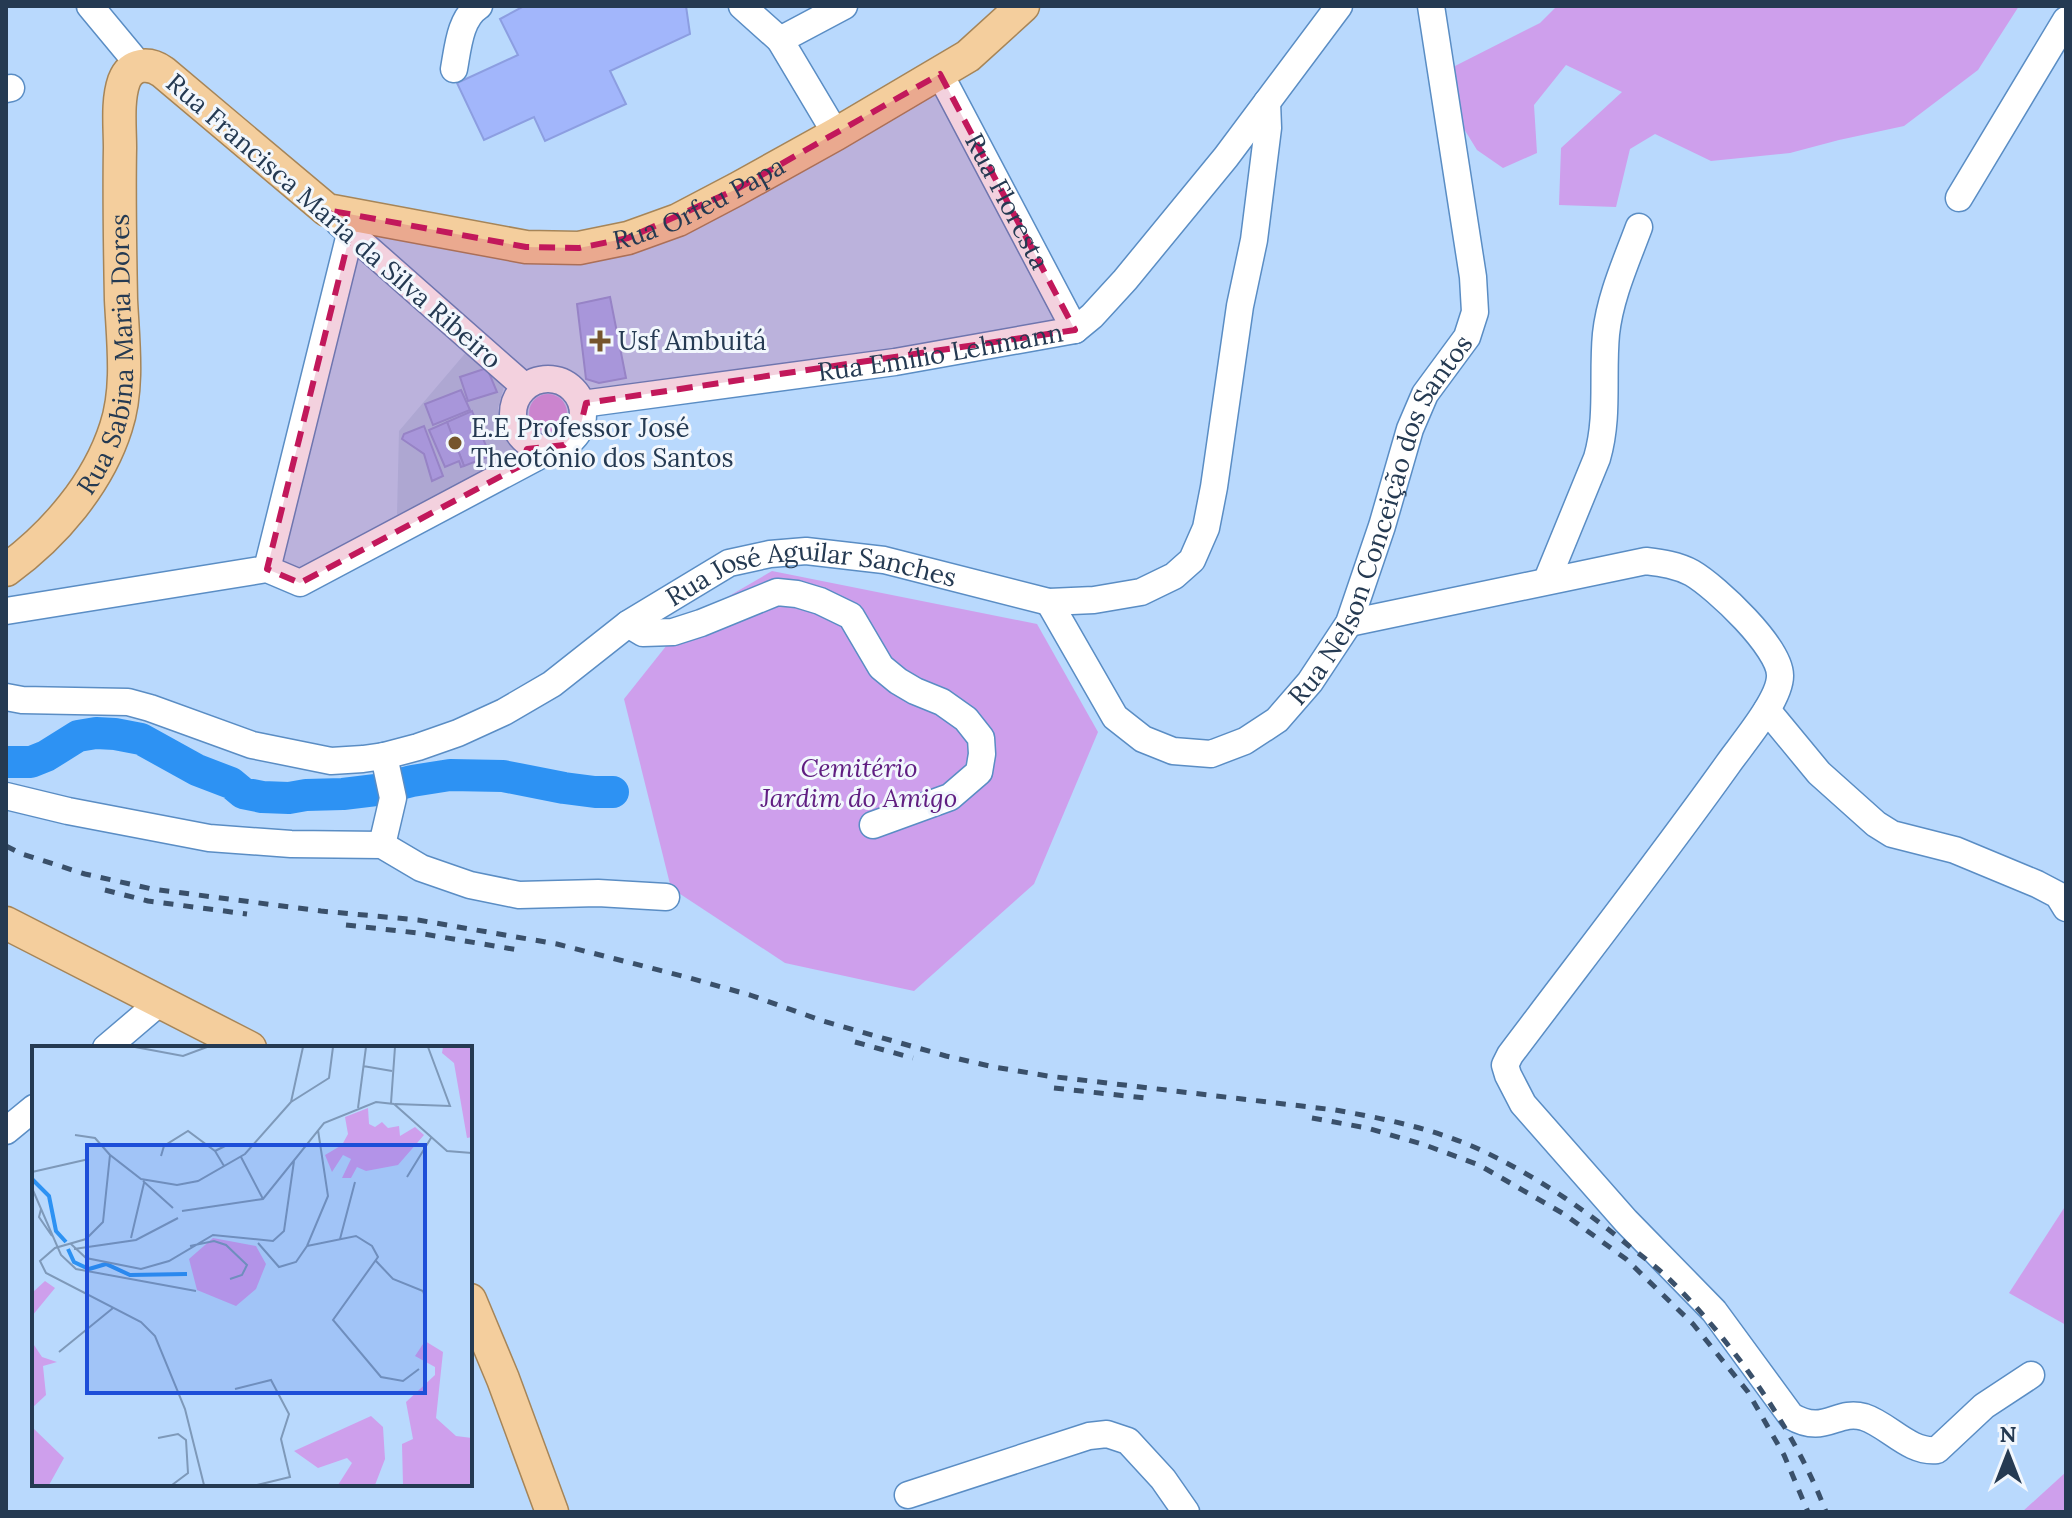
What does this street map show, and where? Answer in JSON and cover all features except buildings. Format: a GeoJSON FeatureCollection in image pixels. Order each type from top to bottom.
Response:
{"type":"FeatureCollection","features":[{"type":"Feature","properties":{"kind":"main road","name":"Rua Orfeu Papa"},"geometry":{"type":"LineString","coordinates":[[327,210],[526,247],[579,248],[628,238],[678,220],[940,74],[968,56],[1023,6]]}},
{"type":"Feature","properties":{"kind":"main road","name":"Rua Francisca Maria da Silva Ribeiro"},"geometry":{"type":"LineString","coordinates":[[121,103],[125,78],[131,70],[139,65],[149,65],[163,72],[327,210]]}},
{"type":"Feature","properties":{"kind":"main road","name":"Rua Sabina Maria Dores"},"geometry":{"type":"LineString","coordinates":[[6,570],[42,539],[78,498],[107,452],[121,411],[121,103]]}},
{"type":"Feature","properties":{"kind":"main road"},"geometry":{"type":"LineString","coordinates":[[6,923],[246,1046]]}},
{"type":"Feature","properties":{"kind":"main road"},"geometry":{"type":"LineString","coordinates":[[472,1305],[552,1512]]}},
{"type":"Feature","properties":{"kind":"street","name":"Rua Francisca Maria da Silva Ribeiro"},"geometry":{"type":"LineString","coordinates":[[90,6],[139,65]]}},
{"type":"Feature","properties":{"kind":"street"},"geometry":{"type":"LineString","coordinates":[[454,69],[467,19],[471,11],[479,6]]}},
{"type":"Feature","properties":{"kind":"street"},"geometry":{"type":"LineString","coordinates":[[742,6],[780,40],[836,134]]}},
{"type":"Feature","properties":{"kind":"street"},"geometry":{"type":"LineString","coordinates":[[780,40],[844,6]]}},
{"type":"Feature","properties":{"kind":"street","name":"Rua Emílio Lehmann"},"geometry":{"type":"LineString","coordinates":[[582,404],[895,362],[1075,330],[1125,280],[1226,157],[1339,6]]}},
{"type":"Feature","properties":{"kind":"street","name":"Rua Nelson Conceição dos Santos"},"geometry":{"type":"LineString","coordinates":[[1049,602],[1115,717],[1143,739],[1173,751],[1211,754],[1245,741],[1277,720],[1310,682],[1349,623],[1410,429],[1425,394],[1467,337],[1475,312],[1473,277],[1431,6]]}},
{"type":"Feature","properties":{"kind":"street"},"geometry":{"type":"LineString","coordinates":[[1959,198],[2066,20]]}},
{"type":"Feature","properties":{"kind":"street","name":"Rua Floresta"},"geometry":{"type":"LineString","coordinates":[[940,74],[1075,330]]}},
{"type":"Feature","properties":{"kind":"street","name":"Rua José Aguilar Sanches"},"geometry":{"type":"LineString","coordinates":[[6,697],[128,702],[252,745],[389,777],[418,747],[504,712],[552,684],[628,624],[729,563],[770,554],[806,551],[884,560],[1049,602],[1094,600],[1141,592],[1174,576],[1192,560],[1206,528],[1240,306],[1254,240],[1268,128],[1267,102]]}},
{"type":"Feature","properties":{"kind":"street","name":"Rua Francisca Maria da Silva Ribeiro"},"geometry":{"type":"LineString","coordinates":[[327,210],[350,234],[525,387]]}},
{"type":"Feature","properties":{"kind":"street"},"geometry":{"type":"LineString","coordinates":[[1547,580],[1603,440],[1606,333],[1616,288],[1639,227]]}},
{"type":"Feature","properties":{"kind":"street"},"geometry":{"type":"LineString","coordinates":[[267,569],[350,234]]}},
{"type":"Feature","properties":{"kind":"street"},"geometry":{"type":"LineString","coordinates":[[6,611],[267,569],[300,583],[535,453],[564,445],[574,438],[583,416],[582,404],[577,394],[560,381],[539,380],[525,387],[515,401],[512,413],[514,425],[535,453]]}},
{"type":"Feature","properties":{"kind":"street"},"geometry":{"type":"LineString","coordinates":[[1349,623],[1646,561],[1674,565],[1690,572],[1713,588],[1745,618],[1779,663],[1781,677],[1778,689],[1767,710],[1692,813],[1510,1055],[1505,1065],[1508,1075],[1523,1104],[1540,1125],[1626,1221],[1714,1311],[1791,1416],[1814,1425],[1847,1416],[1867,1418],[1922,1450],[1937,1450],[1984,1406],[2031,1375]]}},
{"type":"Feature","properties":{"kind":"street"},"geometry":{"type":"LineString","coordinates":[[628,624],[643,633],[673,632],[777,592],[820,601],[851,616],[881,667],[898,681],[942,702],[966,719],[981,738],[979,772],[950,797],[873,825]]}},
{"type":"Feature","properties":{"kind":"street"},"geometry":{"type":"LineString","coordinates":[[1767,710],[1819,773],[1876,824],[1892,834],[1955,850],[2037,884],[2058,895],[2066,908]]}},
{"type":"Feature","properties":{"kind":"street"},"geometry":{"type":"LineString","coordinates":[[382,845],[389,777]]}},
{"type":"Feature","properties":{"kind":"street"},"geometry":{"type":"LineString","coordinates":[[6,796],[209,838],[291,844],[382,845],[421,868],[470,885],[519,895],[598,893],[666,897]]}},
{"type":"Feature","properties":{"kind":"street"},"geometry":{"type":"LineString","coordinates":[[108,1046],[160,1002]]}},
{"type":"Feature","properties":{"kind":"street"},"geometry":{"type":"LineString","coordinates":[[6,1131],[32,1110]]}},
{"type":"Feature","properties":{"kind":"street"},"geometry":{"type":"LineString","coordinates":[[908,1495],[1089,1436],[1107,1434],[1128,1441],[1163,1479],[1186,1512]]}},
{"type":"Feature","properties":{"kind":"highlighted area"},"geometry":{"type":"Polygon","coordinates":[[[940,74],[1075,330],[586,403],[580,428],[564,445],[527,449],[522,465],[300,583],[267,569],[350,234],[327,210],[526,247],[579,248],[628,238],[737,189],[940,74]]]}},
{"type":"Feature","properties":{"kind":"shaded area","name":"E.E Professor José Theotônio dos Santos"},"geometry":{"type":"Polygon","coordinates":[[[468,350],[505,383],[498,408],[503,432],[518,453],[397,515],[399,431],[468,350]]]}},
{"type":"Feature","properties":{"kind":"green space"},"geometry":{"type":"Polygon","coordinates":[[[1557,6],[2019,6],[1978,70],[1904,126],[1790,153],[1711,161],[1655,134],[1630,149],[1616,207],[1559,205],[1561,148],[1622,92],[1566,65],[1534,105],[1537,153],[1503,168],[1477,150],[1456,116],[1455,66],[1540,23],[1557,6]]]}},
{"type":"Feature","properties":{"kind":"green space"},"geometry":{"type":"Polygon","coordinates":[[[548,394],[562,399],[567,413],[562,427],[548,432],[534,427],[529,413],[534,399],[548,394]]]}},
{"type":"Feature","properties":{"kind":"green space","name":"Cemitério Jardim do Amigo"},"geometry":{"type":"Polygon","coordinates":[[[772,571],[1037,624],[1098,732],[1034,884],[914,991],[785,963],[671,888],[624,699],[686,621],[772,571]]]}},
{"type":"Feature","properties":{"kind":"green space"},"geometry":{"type":"Polygon","coordinates":[[[2066,1205],[2066,1325],[2009,1293],[2066,1205]]]}},
{"type":"Feature","properties":{"kind":"green space"},"geometry":{"type":"Polygon","coordinates":[[[2066,1472],[2066,1512],[2022,1512],[2066,1472]]]}},
{"type":"Feature","properties":{"kind":"waterway"},"geometry":{"type":"LineString","coordinates":[[6,762],[31,762],[78,736],[96,733],[141,739],[197,770],[231,783],[243,793],[262,797],[343,794],[450,775],[503,776],[564,788],[613,792]]}},
{"type":"Feature","properties":{"kind":"railway"},"geometry":{"type":"LineString","coordinates":[[6,846],[85,874],[152,889],[418,920],[557,944],[750,995],[823,1021],[994,1067],[1335,1110],[1394,1121],[1451,1138],[1506,1163],[1561,1195],[1667,1277],[1737,1356],[1779,1417],[1813,1480],[1826,1512]]}},
{"type":"Feature","properties":{"kind":"railway"},"geometry":{"type":"LineString","coordinates":[[105,890],[148,901],[247,914]]}},
{"type":"Feature","properties":{"kind":"railway"},"geometry":{"type":"LineString","coordinates":[[346,925],[418,933],[524,951]]}},
{"type":"Feature","properties":{"kind":"railway"},"geometry":{"type":"LineString","coordinates":[[855,1042],[913,1058]]}},
{"type":"Feature","properties":{"kind":"railway"},"geometry":{"type":"LineString","coordinates":[[1054,1088],[1145,1098]]}},
{"type":"Feature","properties":{"kind":"railway"},"geometry":{"type":"LineString","coordinates":[[1312,1118],[1367,1128],[1479,1165],[1564,1214],[1626,1259],[1693,1324],[1748,1392],[1784,1455],[1808,1512]]}},
{"type":"Feature","properties":{"kind":"place","name":"Usf Ambuitá"},"geometry":{"type":"Point","coordinates":[600,341]}},
{"type":"Feature","properties":{"kind":"place","name":"E.E Professor José Theotônio dos Santos"},"geometry":{"type":"Point","coordinates":[455,443]}}]}
